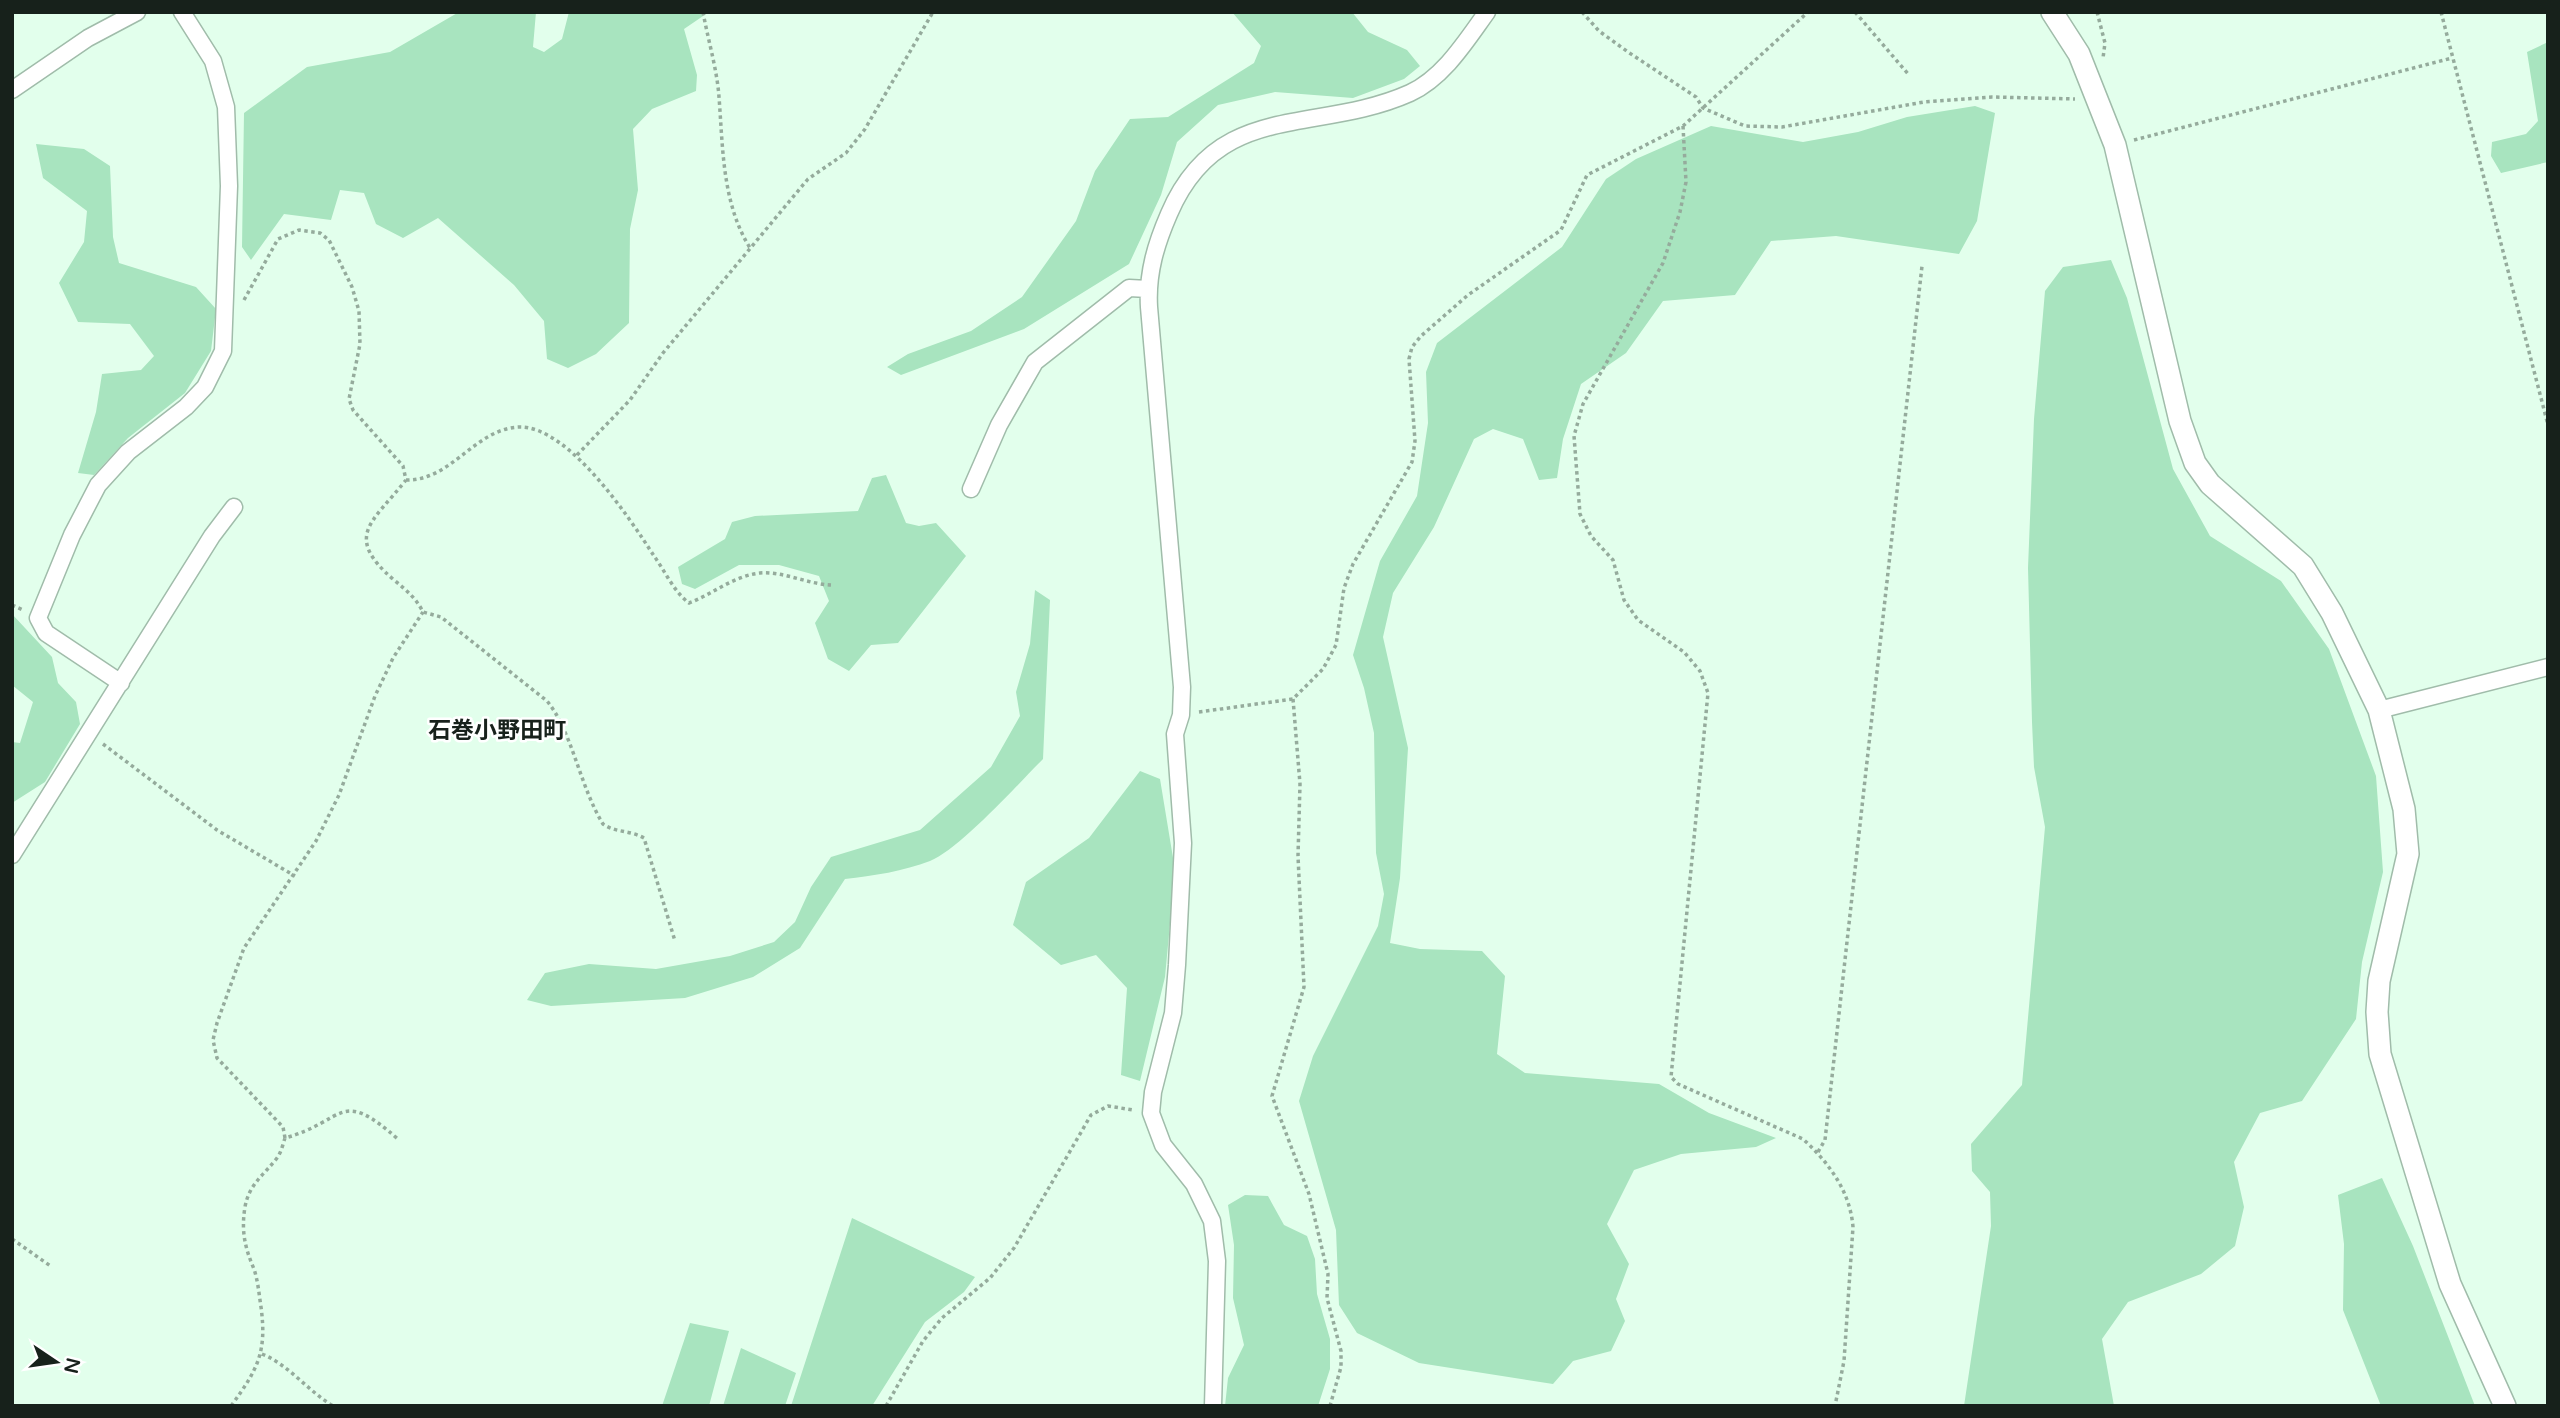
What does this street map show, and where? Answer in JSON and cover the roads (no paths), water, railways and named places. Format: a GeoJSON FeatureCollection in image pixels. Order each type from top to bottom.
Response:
{"type":"FeatureCollection","features":[{"type":"Feature","properties":{"kind":"street"},"geometry":{"type":"LineString","coordinates":[[12,90],[88,38],[138,12]]}},
{"type":"Feature","properties":{"kind":"street"},"geometry":{"type":"LineString","coordinates":[[121,682],[46,634],[38,618],[72,535],[98,485],[128,452],[186,407],[205,387],[223,351],[229,187],[226,107],[213,61],[182,12]]}},
{"type":"Feature","properties":{"kind":"street"},"geometry":{"type":"LineString","coordinates":[[1213,1406],[1217,1261],[1212,1221],[1194,1184],[1163,1145],[1152,1113],[1153,1092],[1172,1013],[1183,843],[1175,734],[1181,715],[1182,687],[1148,289],[1151,263],[1175,199],[1196,167],[1217,148],[1249,131],[1361,108],[1411,92],[1438,74],[1487,12]]}},
{"type":"Feature","properties":{"kind":"street"},"geometry":{"type":"LineString","coordinates":[[2052,12],[2079,54],[2094,85],[2115,145],[2180,421],[2195,463],[2210,484],[2303,566],[2332,613],[2379,710],[2404,809],[2408,854],[2379,981],[2377,1012],[2380,1054],[2450,1284],[2504,1406]]}},
{"type":"Feature","properties":{"kind":"street"},"geometry":{"type":"LineString","coordinates":[[971,489],[999,425],[1035,362],[1129,288],[1148,289]]}},
{"type":"Feature","properties":{"kind":"street"},"geometry":{"type":"LineString","coordinates":[[12,855],[234,507]]}},
{"type":"Feature","properties":{"kind":"street"},"geometry":{"type":"LineString","coordinates":[[2379,710],[2548,667]]}},
{"type":"Feature","properties":{"kind":"district","name":"石巻小野田町"},"geometry":{"type":"Point","coordinates":[497,731]}}]}
